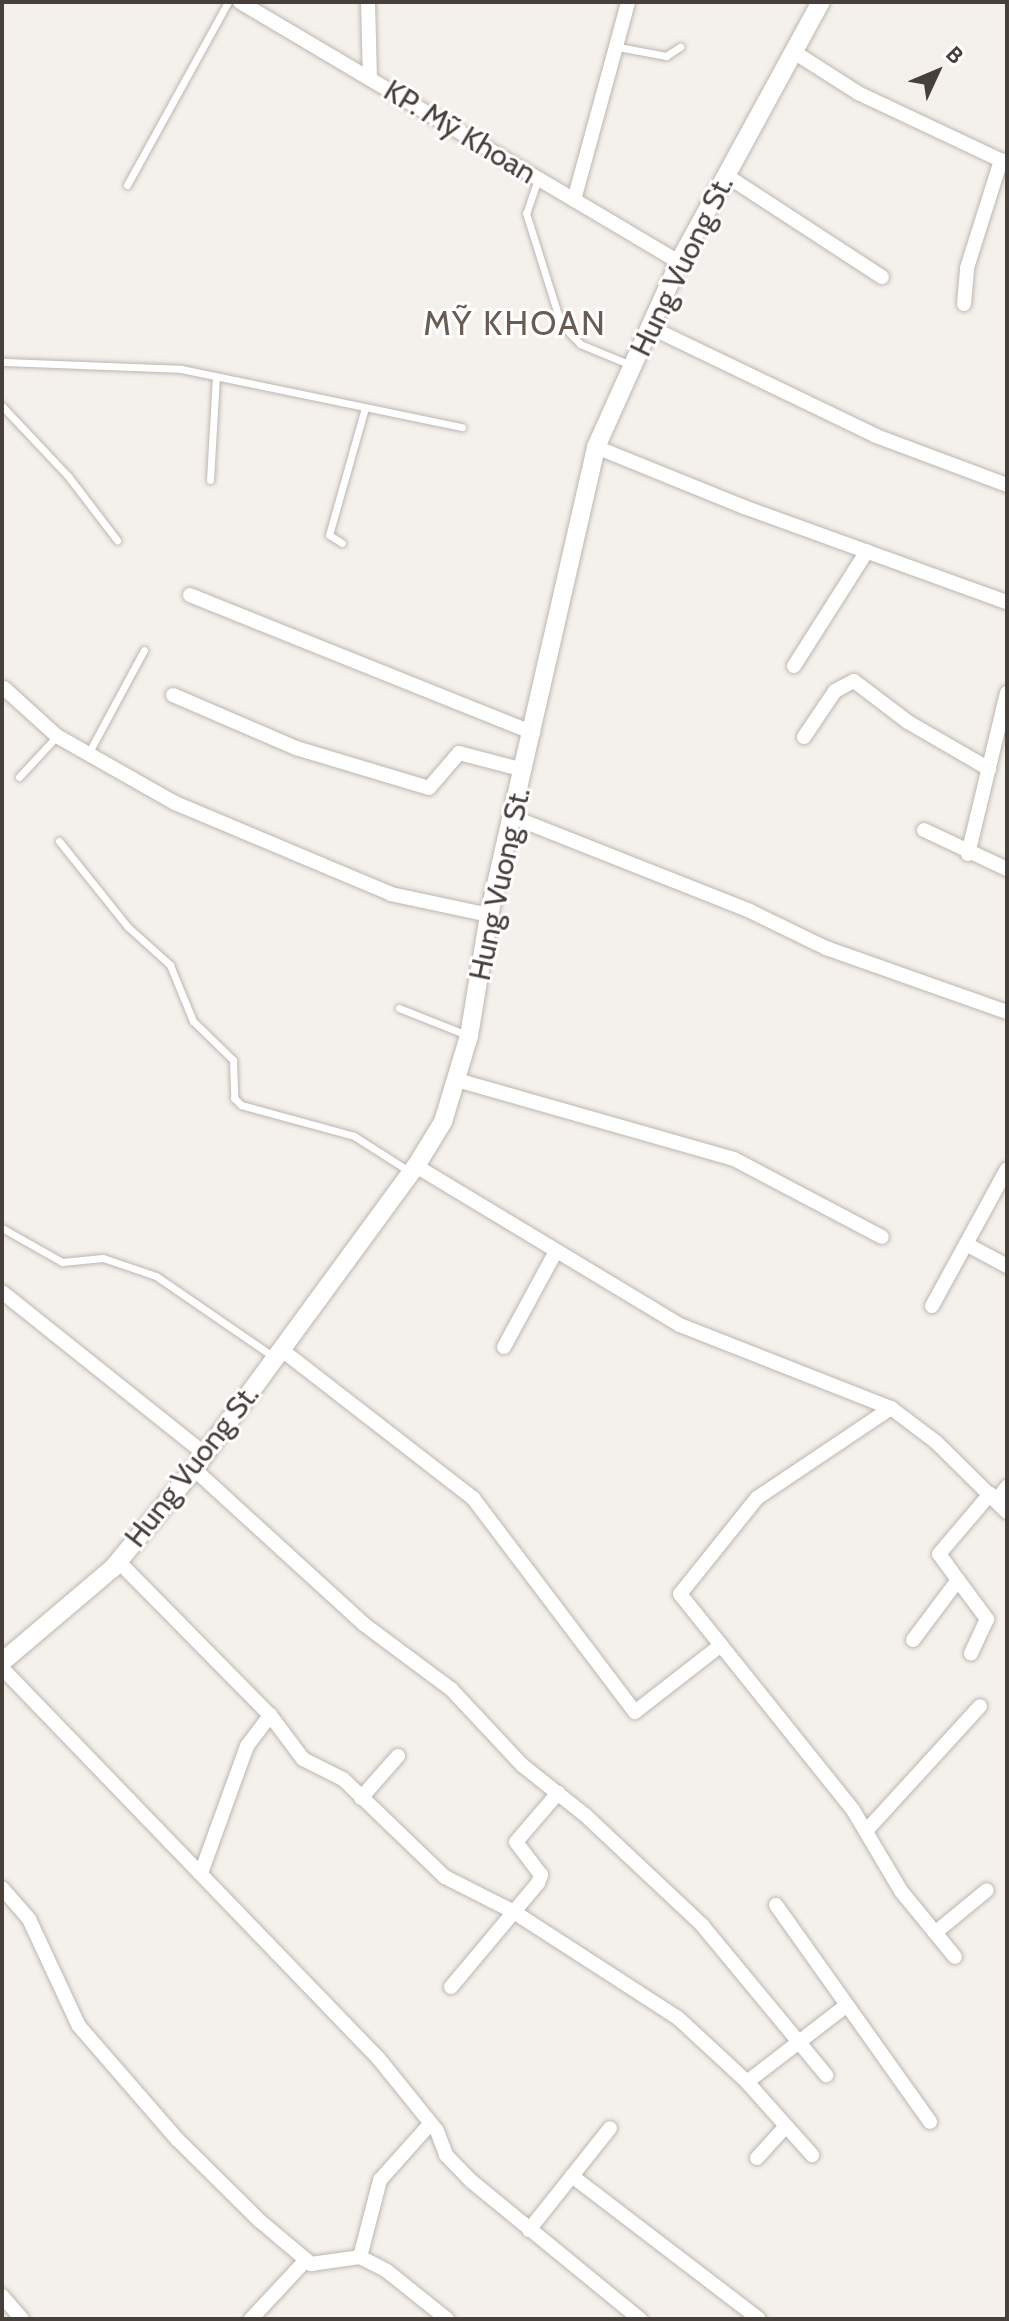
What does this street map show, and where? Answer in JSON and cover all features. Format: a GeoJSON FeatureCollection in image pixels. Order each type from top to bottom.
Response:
{"type":"FeatureCollection","features":[{"type":"Feature","properties":{"kind":"street","name":"KP. Mỹ Khoan"},"geometry":{"type":"LineString","coordinates":[[240,2],[679,262]]}},
{"type":"Feature","properties":{"kind":"street"},"geometry":{"type":"LineString","coordinates":[[368,2],[370,78]]}},
{"type":"Feature","properties":{"kind":"street"},"geometry":{"type":"LineString","coordinates":[[574,200],[601,113],[604,81],[618,47],[622,9],[628,2]]}},
{"type":"Feature","properties":{"kind":"street","name":"Hung Vuong St."},"geometry":{"type":"LineString","coordinates":[[2,1665],[118,1561],[199,1461],[279,1354],[413,1169],[443,1122],[469,1036],[489,915],[596,447],[679,262],[821,2]]}},
{"type":"Feature","properties":{"kind":"street"},"geometry":{"type":"LineString","coordinates":[[794,52],[858,93],[1004,162],[967,268],[964,304]]}},
{"type":"Feature","properties":{"kind":"street"},"geometry":{"type":"LineString","coordinates":[[727,176],[882,277]]}},
{"type":"Feature","properties":{"kind":"street"},"geometry":{"type":"LineString","coordinates":[[650,327],[876,436],[1007,485]]}},
{"type":"Feature","properties":{"kind":"street"},"geometry":{"type":"LineString","coordinates":[[596,447],[1007,602]]}},
{"type":"Feature","properties":{"kind":"street"},"geometry":{"type":"LineString","coordinates":[[794,666],[867,551]]}},
{"type":"Feature","properties":{"kind":"street"},"geometry":{"type":"LineString","coordinates":[[190,595],[533,733]]}},
{"type":"Feature","properties":{"kind":"street"},"geometry":{"type":"LineString","coordinates":[[804,737],[835,691],[854,681],[908,722],[989,769]]}},
{"type":"Feature","properties":{"kind":"street"},"geometry":{"type":"LineString","coordinates":[[4,688],[57,736],[175,803],[391,894],[489,915]]}},
{"type":"Feature","properties":{"kind":"street"},"geometry":{"type":"LineString","coordinates":[[968,854],[1007,693]]}},
{"type":"Feature","properties":{"kind":"street"},"geometry":{"type":"LineString","coordinates":[[173,695],[296,748],[429,788],[459,753],[524,770]]}},
{"type":"Feature","properties":{"kind":"street"},"geometry":{"type":"LineString","coordinates":[[513,817],[750,911],[826,948],[1007,1012]]}},
{"type":"Feature","properties":{"kind":"street"},"geometry":{"type":"LineString","coordinates":[[924,830],[968,854],[1007,869]]}},
{"type":"Feature","properties":{"kind":"street"},"geometry":{"type":"LineString","coordinates":[[457,1080],[734,1159],[882,1237]]}},
{"type":"Feature","properties":{"kind":"street"},"geometry":{"type":"LineString","coordinates":[[413,1169],[708,1339],[813,1373],[891,1408],[936,1442],[1007,1512]]}},
{"type":"Feature","properties":{"kind":"street"},"geometry":{"type":"LineString","coordinates":[[932,1306],[1007,1169]]}},
{"type":"Feature","properties":{"kind":"street"},"geometry":{"type":"LineString","coordinates":[[966,1244],[1007,1266]]}},
{"type":"Feature","properties":{"kind":"street"},"geometry":{"type":"LineString","coordinates":[[504,1347],[555,1253]]}},
{"type":"Feature","properties":{"kind":"street"},"geometry":{"type":"LineString","coordinates":[[2,1292],[199,1461],[365,1625],[451,1689],[522,1765],[558,1793],[702,1925],[826,2075]]}},
{"type":"Feature","properties":{"kind":"street"},"geometry":{"type":"LineString","coordinates":[[279,1354],[473,1498],[635,1712],[721,1645]]}},
{"type":"Feature","properties":{"kind":"street"},"geometry":{"type":"LineString","coordinates":[[891,1408],[757,1498],[683,1585],[684,1603],[721,1645],[866,1831],[901,1891],[955,1957]]}},
{"type":"Feature","properties":{"kind":"street"},"geometry":{"type":"LineString","coordinates":[[971,1654],[987,1619],[939,1554],[1007,1487]]}},
{"type":"Feature","properties":{"kind":"street"},"geometry":{"type":"LineString","coordinates":[[118,1561],[270,1715],[303,1759],[343,1779],[445,1877],[514,1912],[678,2018],[747,2082],[812,2155]]}},
{"type":"Feature","properties":{"kind":"street"},"geometry":{"type":"LineString","coordinates":[[913,1640],[958,1580]]}},
{"type":"Feature","properties":{"kind":"street"},"geometry":{"type":"LineString","coordinates":[[2,1665],[379,2059],[431,2123],[446,2155],[529,2230],[640,2319]]}},
{"type":"Feature","properties":{"kind":"street"},"geometry":{"type":"LineString","coordinates":[[866,1831],[980,1706]]}},
{"type":"Feature","properties":{"kind":"street"},"geometry":{"type":"LineString","coordinates":[[201,1873],[247,1746],[270,1715]]}},
{"type":"Feature","properties":{"kind":"street"},"geometry":{"type":"LineString","coordinates":[[361,1798],[398,1756]]}},
{"type":"Feature","properties":{"kind":"street"},"geometry":{"type":"LineString","coordinates":[[451,1987],[541,1875],[518,1847],[517,1837],[558,1793]]}},
{"type":"Feature","properties":{"kind":"street"},"geometry":{"type":"LineString","coordinates":[[2,1888],[29,1919],[79,2026],[177,2139],[305,2261],[334,2263],[360,2257],[387,2271],[447,2319]]}},
{"type":"Feature","properties":{"kind":"street"},"geometry":{"type":"LineString","coordinates":[[935,1933],[987,1890]]}},
{"type":"Feature","properties":{"kind":"street"},"geometry":{"type":"LineString","coordinates":[[776,1905],[930,2122]]}},
{"type":"Feature","properties":{"kind":"street"},"geometry":{"type":"LineString","coordinates":[[747,2082],[847,2005]]}},
{"type":"Feature","properties":{"kind":"street"},"geometry":{"type":"LineString","coordinates":[[360,2257],[380,2180],[431,2123]]}},
{"type":"Feature","properties":{"kind":"street"},"geometry":{"type":"LineString","coordinates":[[757,2158],[786,2126]]}},
{"type":"Feature","properties":{"kind":"street"},"geometry":{"type":"LineString","coordinates":[[529,2230],[610,2128]]}},
{"type":"Feature","properties":{"kind":"street"},"geometry":{"type":"LineString","coordinates":[[572,2176],[759,2319]]}},
{"type":"Feature","properties":{"kind":"street"},"geometry":{"type":"LineString","coordinates":[[251,2319],[305,2261]]}},
{"type":"Feature","properties":{"kind":"street"},"geometry":{"type":"LineString","coordinates":[[2,2296],[22,2319]]}},
{"type":"Feature","properties":{"kind":"lane"},"geometry":{"type":"LineString","coordinates":[[127,185],[228,2]]}},
{"type":"Feature","properties":{"kind":"lane"},"geometry":{"type":"LineString","coordinates":[[618,47],[666,56],[680,47]]}},
{"type":"Feature","properties":{"kind":"lane"},"geometry":{"type":"LineString","coordinates":[[538,179],[526,213],[561,324],[580,344],[633,365]]}},
{"type":"Feature","properties":{"kind":"lane"},"geometry":{"type":"LineString","coordinates":[[2,362],[181,369],[462,427]]}},
{"type":"Feature","properties":{"kind":"lane"},"geometry":{"type":"LineString","coordinates":[[210,480],[216,377]]}},
{"type":"Feature","properties":{"kind":"lane"},"geometry":{"type":"LineString","coordinates":[[2,406],[68,476],[117,540]]}},
{"type":"Feature","properties":{"kind":"lane"},"geometry":{"type":"LineString","coordinates":[[342,543],[329,535],[365,408]]}},
{"type":"Feature","properties":{"kind":"lane"},"geometry":{"type":"LineString","coordinates":[[88,754],[144,650]]}},
{"type":"Feature","properties":{"kind":"lane"},"geometry":{"type":"LineString","coordinates":[[19,777],[57,736]]}},
{"type":"Feature","properties":{"kind":"lane"},"geometry":{"type":"LineString","coordinates":[[59,841],[128,927],[170,965],[193,1021],[233,1060],[234,1098],[241,1105],[354,1136],[413,1169]]}},
{"type":"Feature","properties":{"kind":"lane"},"geometry":{"type":"LineString","coordinates":[[399,1008],[469,1036]]}},
{"type":"Feature","properties":{"kind":"lane"},"geometry":{"type":"LineString","coordinates":[[2,1228],[62,1262],[103,1258],[156,1276],[279,1354]]}},
{"type":"Feature","properties":{"kind":"district","name":"MỸ KHOAN"},"geometry":{"type":"Point","coordinates":[515,324]}}]}
